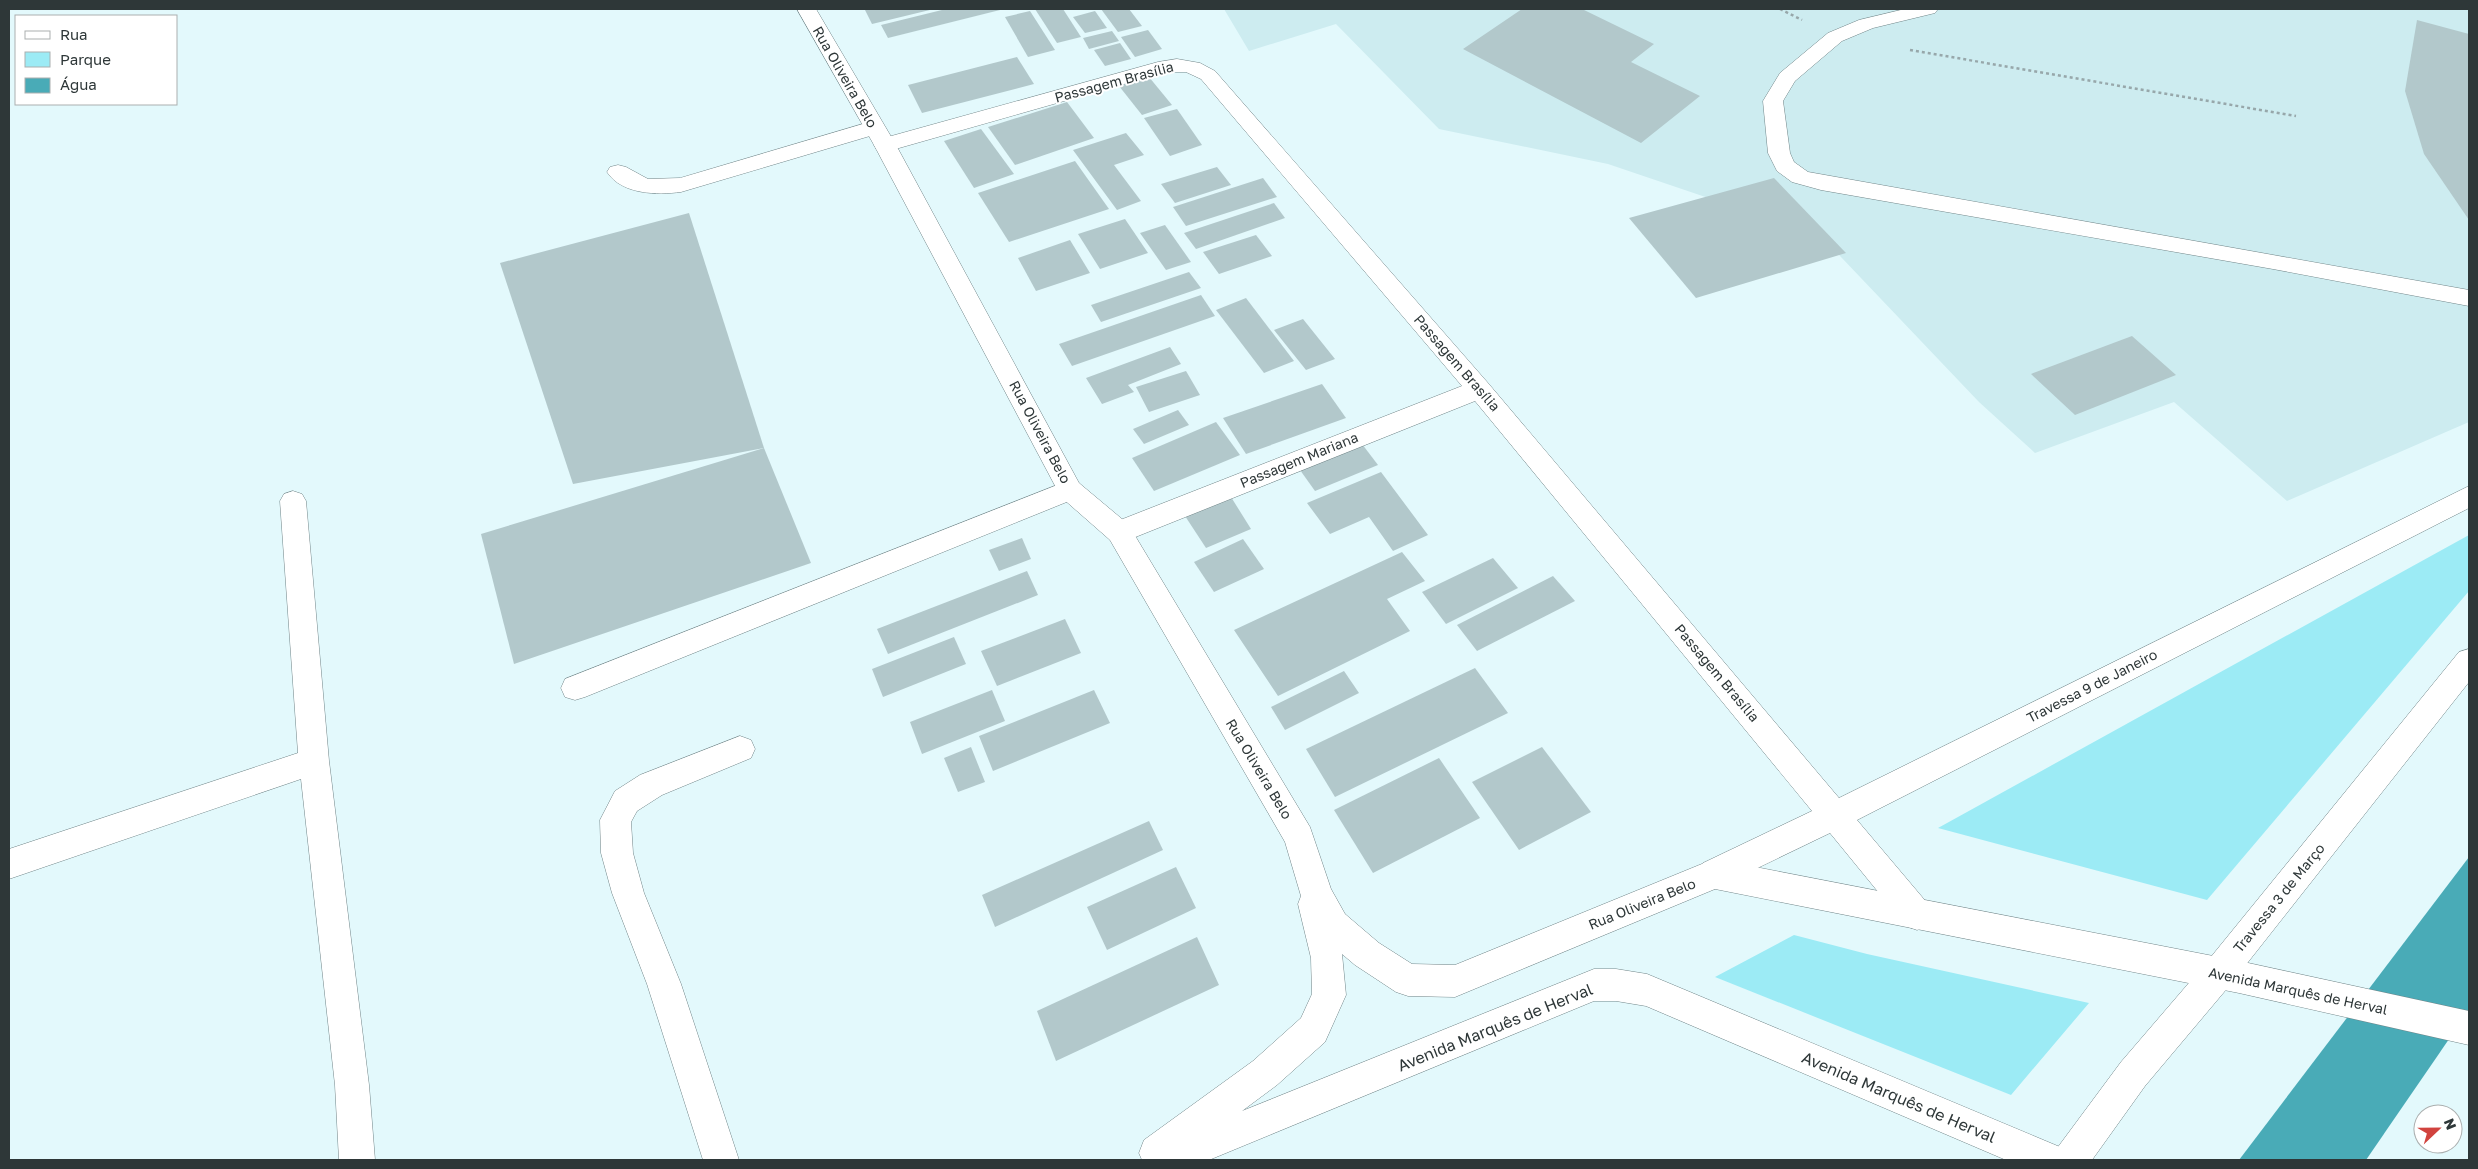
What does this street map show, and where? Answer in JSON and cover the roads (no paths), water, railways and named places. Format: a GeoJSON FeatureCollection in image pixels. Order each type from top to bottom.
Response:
{"type":"FeatureCollection","features":[{"type":"Feature","properties":{"kind":"street","name":"Rua Oliveira Belo"},"geometry":{"type":"LineString","coordinates":[[806,9],[879,137],[1070,490],[1119,532],[1299,837],[1317,895],[1334,925],[1367,954],[1408,980],[1455,980],[1714,874]]}},
{"type":"Feature","properties":{"kind":"street"},"geometry":{"type":"LineString","coordinates":[[1928,9],[1866,24],[1835,37],[1788,77],[1773,101],[1779,153],[1785,166],[1800,177],[1821,183],[2273,261],[2469,298]]}},
{"type":"Feature","properties":{"kind":"street","name":"Passagem Brasília"},"geometry":{"type":"LineString","coordinates":[[618,172],[640,186],[658,188],[681,184],[1165,66],[1183,64],[1194,66],[1208,75],[1479,389],[1916,914]]}},
{"type":"Feature","properties":{"kind":"street","name":"Passagem Mariana"},"geometry":{"type":"LineString","coordinates":[[1119,532],[1479,389]]}},
{"type":"Feature","properties":{"kind":"street"},"geometry":{"type":"LineString","coordinates":[[576,688],[1070,490]]}},
{"type":"Feature","properties":{"kind":"street","name":"Travessa 9 de Janeiro"},"geometry":{"type":"LineString","coordinates":[[1714,874],[1836,816],[2469,496]]}},
{"type":"Feature","properties":{"kind":"street"},"geometry":{"type":"LineString","coordinates":[[293,501],[314,761],[352,1086],[357,1160]]}},
{"type":"Feature","properties":{"kind":"street","name":"Travessa 3 de Março"},"geometry":{"type":"LineString","coordinates":[[2071,1160],[2133,1074],[2228,976],[2469,661]]}},
{"type":"Feature","properties":{"kind":"street"},"geometry":{"type":"LineString","coordinates":[[721,1160],[664,984],[628,893],[617,853],[615,820],[626,801],[651,785],[740,749]]}},
{"type":"Feature","properties":{"kind":"street"},"geometry":{"type":"LineString","coordinates":[[9,864],[314,761]]}},
{"type":"Feature","properties":{"kind":"street","name":"Rua Oliveira Belo"},"geometry":{"type":"LineString","coordinates":[[1147,1160],[1265,1073],[1313,1030],[1329,995],[1327,958],[1299,837]]}},
{"type":"Feature","properties":{"kind":"street","name":"Avenida Marquês de Herval"},"geometry":{"type":"LineString","coordinates":[[1714,874],[2228,976],[2469,1028]]}},
{"type":"Feature","properties":{"kind":"street","name":"Avenida Marquês de Herval"},"geometry":{"type":"LineString","coordinates":[[1166,1160],[1584,989],[1601,985],[1648,990],[2047,1160]]}},
{"type":"Feature","properties":{"kind":"water"},"geometry":{"type":"Polygon","coordinates":[[[2469,857],[2469,1010],[2366,1160],[2239,1160],[2469,857]]]}}]}
